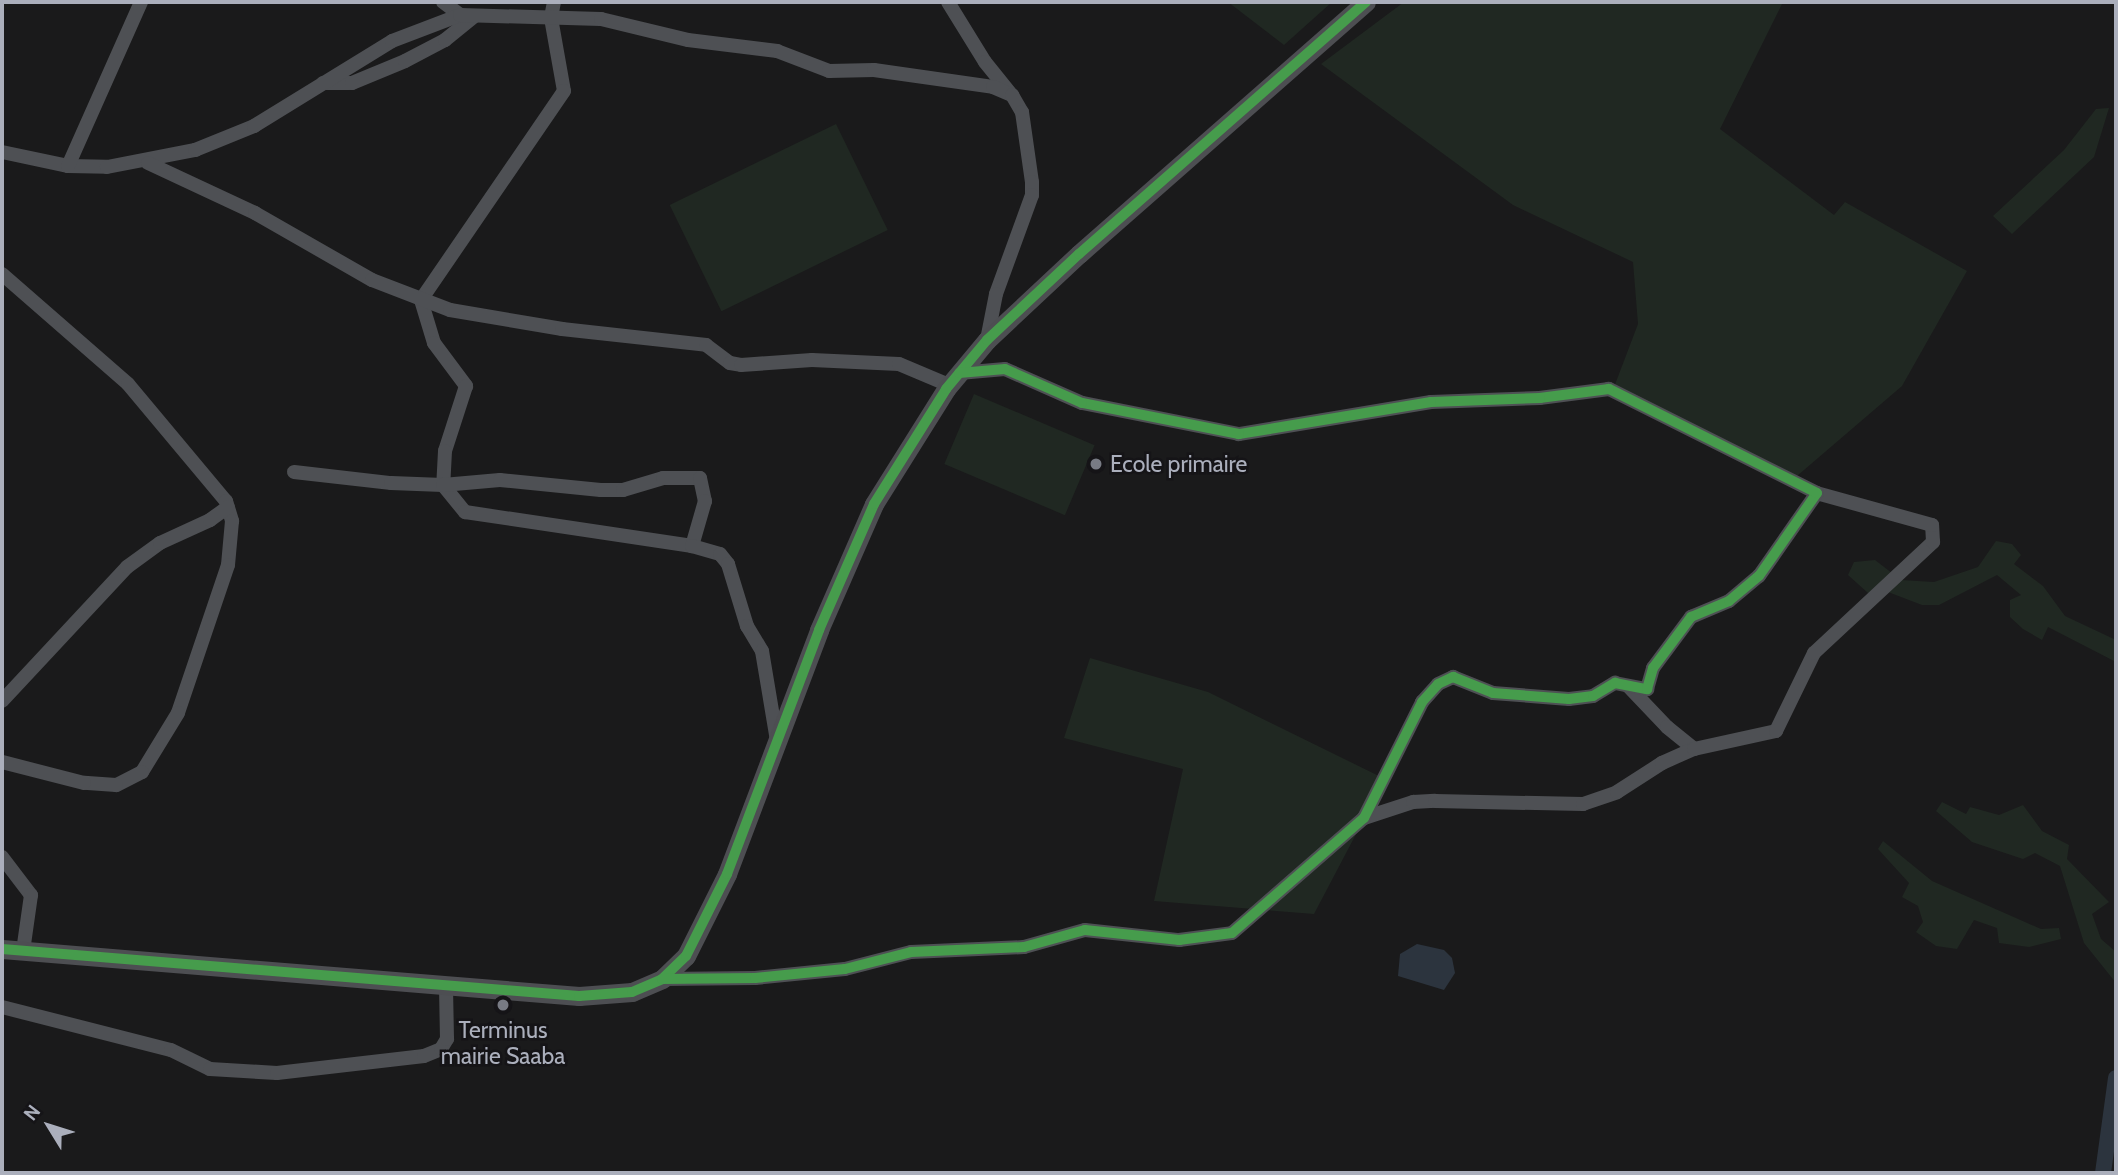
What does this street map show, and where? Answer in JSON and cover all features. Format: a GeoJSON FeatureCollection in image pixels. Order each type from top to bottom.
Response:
{"type":"FeatureCollection","features":[{"type":"Feature","properties":{"kind":"street"},"geometry":{"type":"LineString","coordinates":[[68,166],[141,2]]}},
{"type":"Feature","properties":{"kind":"street"},"geometry":{"type":"LineString","coordinates":[[443,2],[467,16]]}},
{"type":"Feature","properties":{"kind":"street"},"geometry":{"type":"LineString","coordinates":[[554,2],[551,18],[564,91],[468,233],[441,264],[421,300],[434,343],[466,386],[445,451],[443,485],[465,512],[692,546],[720,554],[728,564],[747,626],[762,651],[777,743]]}},
{"type":"Feature","properties":{"kind":"street"},"geometry":{"type":"LineString","coordinates":[[948,2],[985,62],[1012,95],[1028,134],[1032,195],[996,293],[987,340]]}},
{"type":"Feature","properties":{"kind":"street"},"geometry":{"type":"LineString","coordinates":[[2,949],[579,996],[632,992],[662,979],[686,956],[712,906],[874,504],[954,379],[987,340],[1168,173],[1366,2]]}},
{"type":"Feature","properties":{"kind":"street"},"geometry":{"type":"LineString","coordinates":[[2,152],[68,166],[148,163],[254,127],[392,41],[467,16],[601,19],[688,40],[777,51],[829,71],[934,77],[993,87],[1012,95]]}},
{"type":"Feature","properties":{"kind":"street"},"geometry":{"type":"LineString","coordinates":[[323,83],[352,83],[405,61],[445,40],[467,16]]}},
{"type":"Feature","properties":{"kind":"street"},"geometry":{"type":"LineString","coordinates":[[148,163],[254,212],[372,280],[450,310],[562,329],[706,345],[730,363],[741,365],[801,360],[899,364],[954,379],[1005,369],[1082,403],[1223,434],[1261,433],[1431,402],[1540,398],[1609,389],[1817,494],[1932,525],[1933,542],[1814,653],[1776,731],[1694,749],[1671,758],[1617,792],[1583,804],[1413,802],[1364,818]]}},
{"type":"Feature","properties":{"kind":"street"},"geometry":{"type":"LineString","coordinates":[[2,274],[128,384],[228,507],[232,521],[228,565],[178,713],[142,772],[116,785],[84,783],[2,762]]}},
{"type":"Feature","properties":{"kind":"street"},"geometry":{"type":"LineString","coordinates":[[295,472],[443,485],[500,480],[623,490],[663,478],[693,476],[700,478],[705,493],[692,546]]}},
{"type":"Feature","properties":{"kind":"street"},"geometry":{"type":"LineString","coordinates":[[1650,706],[1647,689],[1653,668],[1691,617],[1729,601],[1759,576],[1817,494]]}},
{"type":"Feature","properties":{"kind":"street"},"geometry":{"type":"LineString","coordinates":[[2,701],[127,567],[160,543],[210,520],[228,507]]}},
{"type":"Feature","properties":{"kind":"street"},"geometry":{"type":"LineString","coordinates":[[662,979],[755,978],[845,969],[911,952],[1024,947],[1085,930],[1179,940],[1220,937],[1242,927],[1364,818],[1422,702],[1446,679],[1461,679],[1493,694],[1569,699],[1593,696],[1615,683],[1647,689]]}},
{"type":"Feature","properties":{"kind":"street"},"geometry":{"type":"LineString","coordinates":[[1627,685],[1650,706],[1672,733],[1694,749]]}},
{"type":"Feature","properties":{"kind":"street"},"geometry":{"type":"LineString","coordinates":[[1671,758],[1672,733]]}},
{"type":"Feature","properties":{"kind":"street"},"geometry":{"type":"LineString","coordinates":[[2,857],[32,895],[23,951]]}},
{"type":"Feature","properties":{"kind":"street"},"geometry":{"type":"LineString","coordinates":[[2,1007],[172,1050],[210,1069],[277,1073],[424,1056],[441,1049],[447,1039],[446,985]]}},
{"type":"Feature","properties":{"kind":"shaded area"},"geometry":{"type":"Polygon","coordinates":[[[1228,2],[1332,2],[1284,45],[1228,2]]]}},
{"type":"Feature","properties":{"kind":"shaded area"},"geometry":{"type":"Polygon","coordinates":[[[1404,2],[1783,2],[1720,129],[1834,215],[1845,202],[1967,271],[1902,386],[1790,482],[1611,395],[1638,324],[1633,262],[1513,205],[1321,64],[1404,2]]]}},
{"type":"Feature","properties":{"kind":"shaded area"},"geometry":{"type":"Polygon","coordinates":[[[2109,108],[2094,157],[2012,234],[1993,216],[2064,150],[2096,109],[2109,108]]]}},
{"type":"Feature","properties":{"kind":"shaded area"},"geometry":{"type":"Polygon","coordinates":[[[836,124],[888,230],[721,311],[670,205],[836,124]]]}},
{"type":"Feature","properties":{"kind":"shaded area"},"geometry":{"type":"Polygon","coordinates":[[[974,394],[1095,445],[1065,515],[944,464],[974,394]]]}},
{"type":"Feature","properties":{"kind":"shaded area"},"geometry":{"type":"Polygon","coordinates":[[[1996,541],[2012,544],[2021,555],[2014,564],[2043,586],[2065,616],[2116,640],[2116,662],[2048,627],[2042,640],[2023,629],[2010,617],[2010,600],[2021,595],[1997,575],[1939,605],[1922,605],[1888,592],[1868,593],[1848,575],[1854,562],[1875,560],[1901,580],[1934,582],[1978,567],[1996,541]]]}},
{"type":"Feature","properties":{"kind":"shaded area"},"geometry":{"type":"Polygon","coordinates":[[[1090,658],[1208,692],[1385,779],[1314,914],[1154,901],[1183,769],[1064,738],[1090,658]]]}},
{"type":"Feature","properties":{"kind":"shaded area"},"geometry":{"type":"Polygon","coordinates":[[[1942,802],[1966,814],[1970,807],[1999,815],[2023,805],[2042,831],[2069,845],[2067,859],[2109,902],[2092,914],[2101,939],[2116,952],[2116,983],[2084,943],[2060,866],[2035,853],[2023,859],[1972,842],[1936,811],[1942,802]]]}},
{"type":"Feature","properties":{"kind":"shaded area"},"geometry":{"type":"Polygon","coordinates":[[[1883,841],[1932,881],[2041,929],[2059,928],[2061,939],[2029,947],[1999,943],[1997,928],[1974,920],[1957,949],[1936,946],[1916,932],[1923,922],[1918,906],[1902,897],[1909,883],[1878,849],[1883,841]]]}},
{"type":"Feature","properties":{"kind":"shaded area"},"geometry":{"type":"Polygon","coordinates":[[[1417,944],[1444,950],[1452,958],[1455,973],[1444,990],[1398,976],[1400,954],[1417,944]]]}},
{"type":"Feature","properties":{"kind":"waterway"},"geometry":{"type":"LineString","coordinates":[[2103,1173],[2116,1078]]}},
{"type":"Feature","properties":{"kind":"cycle path"},"geometry":{"type":"LineString","coordinates":[[2,949],[579,996],[632,992],[662,979],[686,956],[727,874],[819,630],[874,504],[946,389],[987,340],[1079,254],[1366,2]]}},
{"type":"Feature","properties":{"kind":"cycle path"},"geometry":{"type":"LineString","coordinates":[[662,979],[755,978],[845,969],[911,952],[1024,947],[1085,930],[1179,940],[1232,933],[1364,818],[1422,702],[1438,684],[1453,677],[1493,693],[1569,699],[1593,696],[1615,683],[1647,689],[1653,668],[1691,617],[1729,601],[1759,576],[1817,493],[1609,389],[1540,398],[1431,402],[1239,434],[1082,403],[1005,369],[959,373]]}},
{"type":"Feature","properties":{"kind":"place","name":"Ecole primaire"},"geometry":{"type":"Point","coordinates":[1096,464]}},
{"type":"Feature","properties":{"kind":"place","name":"Terminus mairie Saaba"},"geometry":{"type":"Point","coordinates":[503,1005]}}]}
